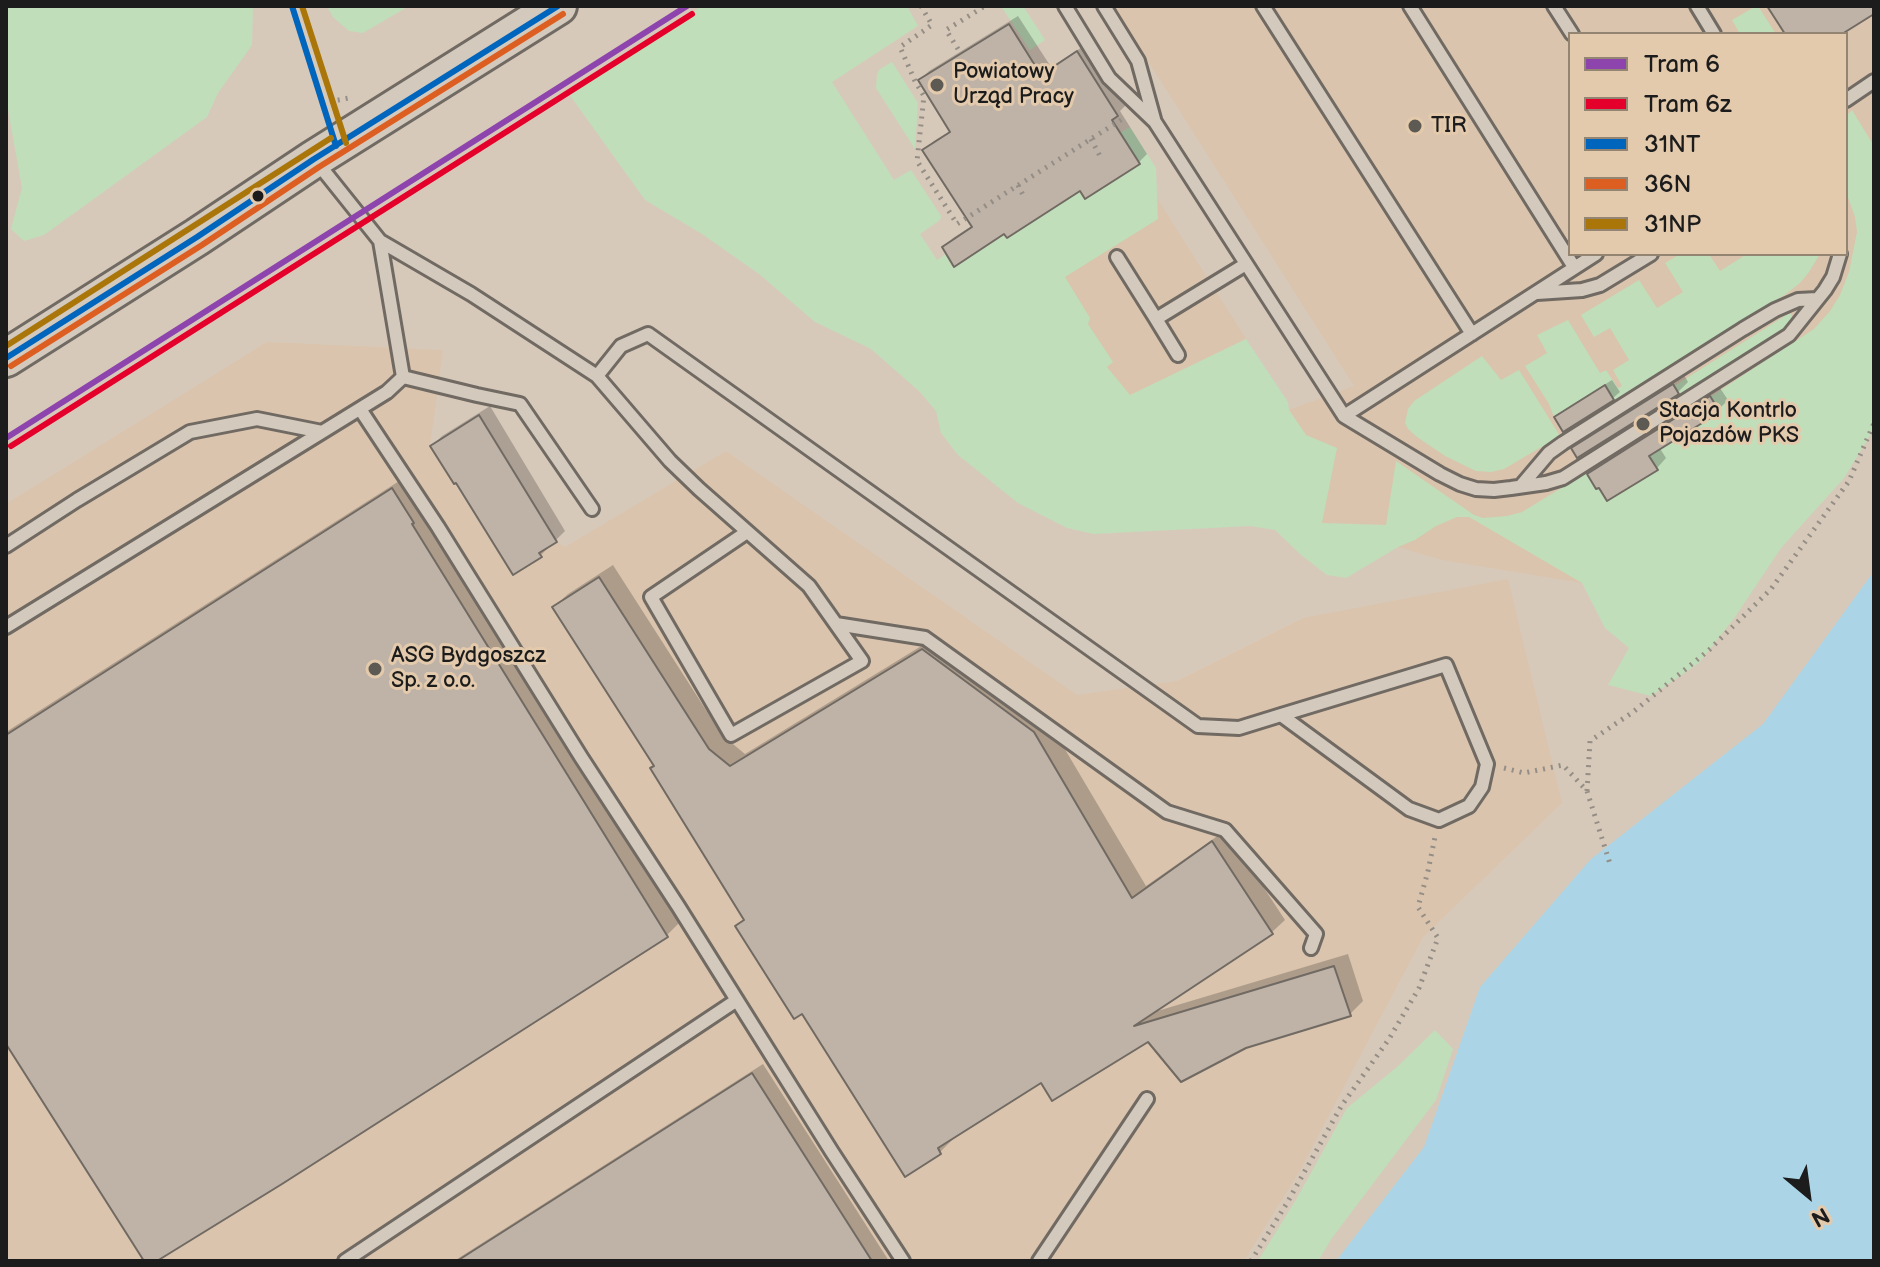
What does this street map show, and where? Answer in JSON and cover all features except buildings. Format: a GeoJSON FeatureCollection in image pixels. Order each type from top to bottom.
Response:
{"type":"FeatureCollection","features":[{"type":"Feature","properties":{"kind":"street"},"geometry":{"type":"LineString","coordinates":[[6,358],[558,6]]}},
{"type":"Feature","properties":{"kind":"lane"},"geometry":{"type":"LineString","coordinates":[[1065,6],[1109,78],[1155,122],[1344,416],[1460,484],[1494,490],[1563,478],[1789,335],[1833,277],[1839,256]]}},
{"type":"Feature","properties":{"kind":"lane"},"geometry":{"type":"LineString","coordinates":[[1104,6],[1138,61],[1155,122]]}},
{"type":"Feature","properties":{"kind":"lane"},"geometry":{"type":"LineString","coordinates":[[1263,6],[1472,334]]}},
{"type":"Feature","properties":{"kind":"lane"},"geometry":{"type":"LineString","coordinates":[[1410,6],[1574,267]]}},
{"type":"Feature","properties":{"kind":"lane"},"geometry":{"type":"LineString","coordinates":[[1554,6],[1571,32]]}},
{"type":"Feature","properties":{"kind":"lane"},"geometry":{"type":"LineString","coordinates":[[1697,6],[1713,32]]}},
{"type":"Feature","properties":{"kind":"lane"},"geometry":{"type":"LineString","coordinates":[[1848,99],[1874,81]]}},
{"type":"Feature","properties":{"kind":"lane"},"geometry":{"type":"LineString","coordinates":[[314,159],[380,241],[471,294],[597,376],[670,461],[809,586],[862,661],[731,735],[651,597],[747,532]]}},
{"type":"Feature","properties":{"kind":"lane"},"geometry":{"type":"LineString","coordinates":[[380,241],[403,377]]}},
{"type":"Feature","properties":{"kind":"lane"},"geometry":{"type":"LineString","coordinates":[[1344,416],[1593,256]]}},
{"type":"Feature","properties":{"kind":"lane"},"geometry":{"type":"LineString","coordinates":[[1534,293],[1582,290],[1600,285],[1648,256]]}},
{"type":"Feature","properties":{"kind":"lane"},"geometry":{"type":"LineString","coordinates":[[1117,257],[1178,355]]}},
{"type":"Feature","properties":{"kind":"lane"},"geometry":{"type":"LineString","coordinates":[[1156,319],[1246,264]]}},
{"type":"Feature","properties":{"kind":"lane"},"geometry":{"type":"LineString","coordinates":[[1521,486],[1549,453],[1563,443],[1775,310],[1798,300],[1817,299]]}},
{"type":"Feature","properties":{"kind":"lane"},"geometry":{"type":"LineString","coordinates":[[597,376],[621,346],[648,334],[1198,726],[1239,728],[1281,715],[1446,665],[1487,764],[1482,787],[1469,806],[1439,820],[1409,809],[1281,715]]}},
{"type":"Feature","properties":{"kind":"lane"},"geometry":{"type":"LineString","coordinates":[[6,627],[387,392],[403,377]]}},
{"type":"Feature","properties":{"kind":"lane"},"geometry":{"type":"LineString","coordinates":[[403,377],[520,404],[592,509]]}},
{"type":"Feature","properties":{"kind":"lane"},"geometry":{"type":"LineString","coordinates":[[360,409],[903,1261]]}},
{"type":"Feature","properties":{"kind":"lane"},"geometry":{"type":"LineString","coordinates":[[6,546],[190,432],[257,419],[322,432]]}},
{"type":"Feature","properties":{"kind":"lane"},"geometry":{"type":"LineString","coordinates":[[836,624],[925,638],[1167,812],[1225,830],[1316,934],[1311,948]]}},
{"type":"Feature","properties":{"kind":"lane"},"geometry":{"type":"LineString","coordinates":[[345,1261],[737,1000]]}},
{"type":"Feature","properties":{"kind":"lane"},"geometry":{"type":"LineString","coordinates":[[1039,1261],[1147,1099]]}},
{"type":"Feature","properties":{"kind":"path"},"geometry":{"type":"LineString","coordinates":[[921,6],[932,25],[946,30],[958,49]]}},
{"type":"Feature","properties":{"kind":"path"},"geometry":{"type":"LineString","coordinates":[[946,30],[985,6]]}},
{"type":"Feature","properties":{"kind":"path"},"geometry":{"type":"LineString","coordinates":[[932,25],[900,47],[924,96],[917,161],[957,224],[1124,118],[1116,105]]}},
{"type":"Feature","properties":{"kind":"path"},"geometry":{"type":"LineString","coordinates":[[1091,139],[1101,158]]}},
{"type":"Feature","properties":{"kind":"path"},"geometry":{"type":"LineString","coordinates":[[1018,185],[1023,195]]}},
{"type":"Feature","properties":{"kind":"path"},"geometry":{"type":"LineString","coordinates":[[1611,867],[1587,791],[1590,741],[1633,712],[1709,650],[1771,589],[1849,481],[1874,423]]}},
{"type":"Feature","properties":{"kind":"path"},"geometry":{"type":"LineString","coordinates":[[1487,764],[1524,773],[1563,765],[1587,791]]}},
{"type":"Feature","properties":{"kind":"path"},"geometry":{"type":"LineString","coordinates":[[1251,1261],[1342,1105],[1389,1039],[1419,988],[1438,938],[1418,907],[1439,820]]}},
{"type":"Feature","properties":{"kind":"shaded area"},"geometry":{"type":"Polygon","coordinates":[[[1113,6],[1874,6],[1874,291],[1582,583],[1442,560],[1398,547],[1385,525],[1322,523],[1306,435],[1289,410],[1354,386],[1113,6]]]}},
{"type":"Feature","properties":{"kind":"shaded area"},"geometry":{"type":"Polygon","coordinates":[[[1143,176],[1246,339],[1123,399],[999,264],[1143,176]]]}},
{"type":"Feature","properties":{"kind":"shaded area"},"geometry":{"type":"Polygon","coordinates":[[[267,342],[443,350],[430,446],[513,575],[541,557],[539,553],[557,542],[565,547],[726,451],[1077,695],[1177,681],[1303,618],[1508,579],[1562,803],[1423,937],[1299,1172],[1244,1261],[12,1261],[6,1251],[6,504],[267,342]]]}},
{"type":"Feature","properties":{"kind":"green space"},"geometry":{"type":"Polygon","coordinates":[[[6,6],[253,6],[252,45],[218,93],[207,117],[44,235],[24,241],[11,229],[22,188],[6,98],[6,6]]]}},
{"type":"Feature","properties":{"kind":"green space"},"geometry":{"type":"Polygon","coordinates":[[[327,6],[409,6],[363,33],[349,31],[333,17],[327,6]]]}},
{"type":"Feature","properties":{"kind":"green space"},"geometry":{"type":"Polygon","coordinates":[[[702,6],[907,6],[918,26],[832,82],[894,180],[911,170],[941,216],[920,234],[937,260],[946,254],[954,266],[1004,234],[1007,238],[1080,191],[1086,199],[1139,165],[1098,146],[1130,127],[1156,168],[1158,219],[1065,277],[1090,318],[1088,324],[1113,362],[1107,367],[1130,395],[1246,339],[1306,435],[1337,448],[1322,523],[1386,525],[1396,461],[1474,515],[1483,518],[1522,512],[1586,473],[1607,501],[1657,470],[1649,456],[1710,397],[1814,329],[1840,295],[1849,272],[1857,232],[1848,198],[1848,114],[1852,110],[1874,146],[1874,429],[1844,478],[1781,548],[1735,617],[1699,663],[1651,696],[1608,685],[1629,648],[1605,628],[1582,583],[1469,517],[1457,517],[1436,526],[1346,578],[1327,575],[1275,530],[1250,526],[1094,534],[1067,528],[1018,503],[958,455],[941,433],[936,411],[920,392],[871,349],[815,322],[759,274],[702,234],[645,200],[569,94],[702,6]]]}},
{"type":"Feature","properties":{"kind":"green space"},"geometry":{"type":"Polygon","coordinates":[[[1001,6],[1023,6],[1045,40],[1030,50],[1001,6]]]}},
{"type":"Feature","properties":{"kind":"green space"},"geometry":{"type":"Polygon","coordinates":[[[1758,6],[1775,32],[1739,32],[1732,20],[1758,6]]]}},
{"type":"Feature","properties":{"kind":"green space"},"geometry":{"type":"Polygon","coordinates":[[[892,62],[918,103],[915,149],[876,88],[880,69],[892,62]]]}},
{"type":"Feature","properties":{"kind":"green space"},"geometry":{"type":"Polygon","coordinates":[[[1677,256],[1710,256],[1720,271],[1744,256],[1819,256],[1800,283],[1786,294],[1617,404],[1605,386],[1554,417],[1525,366],[1547,353],[1537,335],[1568,320],[1600,373],[1606,370],[1618,388],[1622,386],[1613,370],[1629,360],[1610,328],[1594,337],[1581,315],[1639,280],[1657,308],[1683,292],[1665,263],[1677,256]]]}},
{"type":"Feature","properties":{"kind":"green space"},"geometry":{"type":"Polygon","coordinates":[[[1788,314],[1792,318],[1781,331],[1682,398],[1674,386],[1788,314]]]}},
{"type":"Feature","properties":{"kind":"green space"},"geometry":{"type":"Polygon","coordinates":[[[1482,356],[1501,380],[1519,370],[1560,436],[1504,469],[1491,472],[1476,471],[1445,456],[1417,437],[1405,423],[1408,409],[1414,401],[1482,356]]]}},
{"type":"Feature","properties":{"kind":"green space"},"geometry":{"type":"Polygon","coordinates":[[[1435,1030],[1453,1049],[1436,1100],[1318,1261],[1258,1261],[1347,1108],[1397,1067],[1435,1030]]]}},
{"type":"Feature","properties":{"kind":"water"},"geometry":{"type":"Polygon","coordinates":[[[1874,571],[1874,1261],[1336,1261],[1424,1147],[1480,987],[1590,860],[1763,724],[1874,571]]]}},
{"type":"Feature","properties":{"kind":"tram line","name":"6"},"geometry":{"type":"LineString","coordinates":[[6,438],[687,6]]}},
{"type":"Feature","properties":{"kind":"tram line","name":"6z"},"geometry":{"type":"LineString","coordinates":[[11,446],[692,14]]}},
{"type":"Feature","properties":{"kind":"transit line","name":"31NT"},"geometry":{"type":"LineString","coordinates":[[292,6],[336,146]]}},
{"type":"Feature","properties":{"kind":"transit line","name":"31NP"},"geometry":{"type":"LineString","coordinates":[[302,6],[346,143]]}},
{"type":"Feature","properties":{"kind":"transit line","name":"31NT"},"geometry":{"type":"LineString","coordinates":[[6,358],[558,6]]}},
{"type":"Feature","properties":{"kind":"transit line","name":"36N"},"geometry":{"type":"LineString","coordinates":[[11,366],[563,14]]}},
{"type":"Feature","properties":{"kind":"transit line","name":"31NP"},"geometry":{"type":"LineString","coordinates":[[6,346],[331,138]]}},
{"type":"Feature","properties":{"kind":"place","name":"Powiatowy Urząd Pracy"},"geometry":{"type":"Point","coordinates":[937,85]}},
{"type":"Feature","properties":{"kind":"place","name":"TIR"},"geometry":{"type":"Point","coordinates":[1415,126]}},
{"type":"Feature","properties":{"kind":"place","name":"Stacja Kontrlo Pojazdów PKS"},"geometry":{"type":"Point","coordinates":[1643,424]}},
{"type":"Feature","properties":{"kind":"place","name":"ASG Bydgoszcz Sp. z o.o."},"geometry":{"type":"Point","coordinates":[375,669]}}]}
